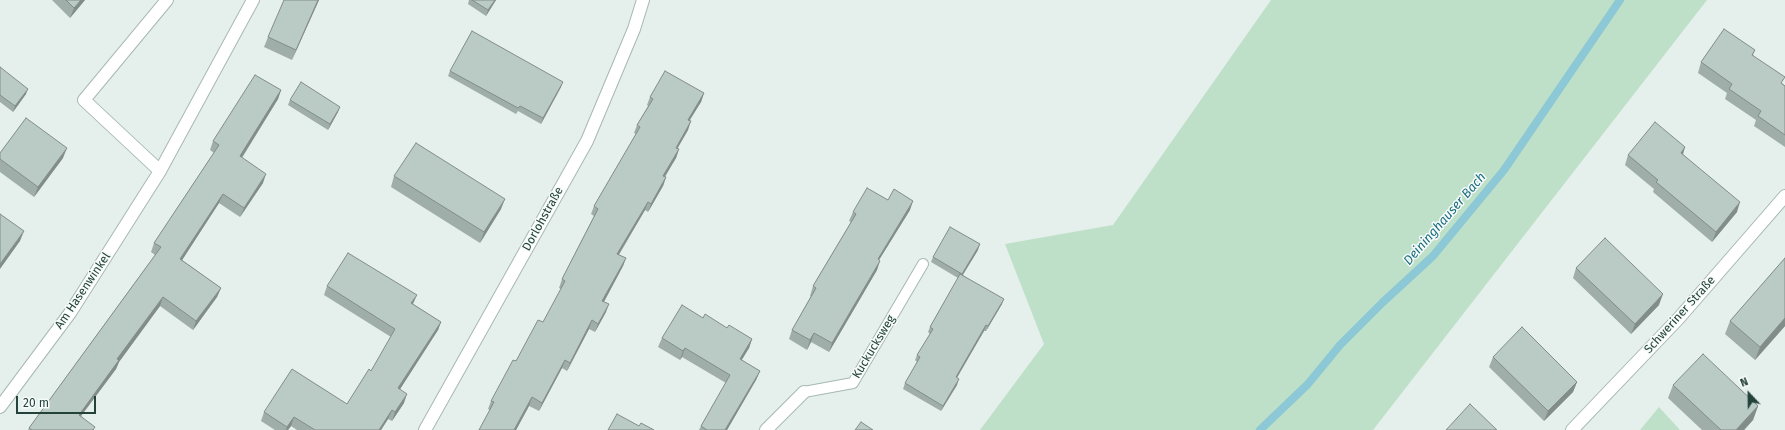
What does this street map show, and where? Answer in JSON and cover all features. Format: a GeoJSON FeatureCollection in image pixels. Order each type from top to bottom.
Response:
{"type":"FeatureCollection","features":[{"type":"Feature","properties":{"kind":"street"},"geometry":{"type":"LineString","coordinates":[[160,171],[84,100],[167,0]]}},
{"type":"Feature","properties":{"kind":"street","name":"Am Hasenwinkel"},"geometry":{"type":"LineString","coordinates":[[0,407],[70,313],[160,171],[253,0]]}},
{"type":"Feature","properties":{"kind":"street","name":"Dorlohstraße"},"geometry":{"type":"LineString","coordinates":[[425,430],[587,142],[634,29],[643,0]]}},
{"type":"Feature","properties":{"kind":"street","name":"Schweriner Straße"},"geometry":{"type":"LineString","coordinates":[[1572,430],[1679,318],[1785,196]]}},
{"type":"Feature","properties":{"kind":"street","name":"Kuckucksweg"},"geometry":{"type":"LineString","coordinates":[[766,430],[804,392]]}},
{"type":"Feature","properties":{"kind":"lane","name":"Kuckucksweg"},"geometry":{"type":"LineString","coordinates":[[804,392],[853,383],[924,264]]}},
{"type":"Feature","properties":{"kind":"green space"},"geometry":{"type":"Polygon","coordinates":[[[1271,0],[1707,0],[1373,430],[980,430],[1044,344],[1005,244],[1113,225],[1271,0]]]}},
{"type":"Feature","properties":{"kind":"green space"},"geometry":{"type":"Polygon","coordinates":[[[1659,407],[1680,430],[1640,430],[1659,407]]]}},
{"type":"Feature","properties":{"kind":"building"},"geometry":{"type":"Polygon","coordinates":[[[66,0],[81,0],[74,8],[66,0]]]}},
{"type":"Feature","properties":{"kind":"building"},"geometry":{"type":"Polygon","coordinates":[[[284,0],[318,0],[296,50],[268,37],[284,0]]]}},
{"type":"Feature","properties":{"kind":"building"},"geometry":{"type":"Polygon","coordinates":[[[472,0],[495,0],[488,10],[472,0]]]}},
{"type":"Feature","properties":{"kind":"building"},"geometry":{"type":"Polygon","coordinates":[[[1724,29],[1755,50],[1752,55],[1785,77],[1781,83],[1785,86],[1785,135],[1758,116],[1761,111],[1729,89],[1732,84],[1701,62],[1724,29]]]}},
{"type":"Feature","properties":{"kind":"building"},"geometry":{"type":"Polygon","coordinates":[[[472,31],[563,82],[543,118],[520,106],[518,108],[450,71],[472,31]]]}},
{"type":"Feature","properties":{"kind":"building"},"geometry":{"type":"Polygon","coordinates":[[[0,67],[28,89],[15,106],[0,95],[0,67]]]}},
{"type":"Feature","properties":{"kind":"building"},"geometry":{"type":"Polygon","coordinates":[[[665,71],[704,93],[688,120],[691,121],[676,148],[679,149],[663,176],[666,177],[651,204],[648,202],[617,254],[626,258],[602,301],[609,304],[598,324],[592,320],[570,363],[565,360],[542,403],[532,397],[514,430],[479,430],[494,402],[491,401],[513,360],[516,361],[538,320],[543,322],[565,281],[562,279],[598,209],[594,206],[640,127],[637,125],[653,99],[650,97],[665,71]]]}},
{"type":"Feature","properties":{"kind":"building"},"geometry":{"type":"Polygon","coordinates":[[[255,75],[281,90],[240,156],[266,174],[244,208],[223,194],[180,259],[221,288],[196,321],[163,297],[117,359],[119,360],[79,415],[95,427],[93,430],[32,430],[29,428],[161,247],[154,243],[219,145],[213,141],[255,75]]]}},
{"type":"Feature","properties":{"kind":"building"},"geometry":{"type":"Polygon","coordinates":[[[301,82],[340,107],[330,124],[290,100],[301,82]]]}},
{"type":"Feature","properties":{"kind":"building"},"geometry":{"type":"Polygon","coordinates":[[[26,118],[67,148],[38,187],[0,159],[0,153],[26,118]]]}},
{"type":"Feature","properties":{"kind":"building"},"geometry":{"type":"Polygon","coordinates":[[[1655,122],[1685,147],[1681,153],[1740,202],[1716,232],[1656,182],[1658,180],[1628,155],[1655,122]]]}},
{"type":"Feature","properties":{"kind":"building"},"geometry":{"type":"Polygon","coordinates":[[[416,143],[505,199],[484,232],[394,176],[416,143]]]}},
{"type":"Feature","properties":{"kind":"building"},"geometry":{"type":"Polygon","coordinates":[[[867,188],[888,200],[894,189],[913,201],[878,259],[880,261],[832,343],[814,333],[810,340],[792,330],[816,288],[813,286],[856,214],[853,212],[867,188]]]}},
{"type":"Feature","properties":{"kind":"building"},"geometry":{"type":"Polygon","coordinates":[[[0,214],[24,231],[0,264],[0,214]]]}},
{"type":"Feature","properties":{"kind":"building"},"geometry":{"type":"Polygon","coordinates":[[[950,227],[980,244],[962,274],[933,257],[950,227]]]}},
{"type":"Feature","properties":{"kind":"building"},"geometry":{"type":"Polygon","coordinates":[[[1605,238],[1663,294],[1635,324],[1576,268],[1605,238]]]}},
{"type":"Feature","properties":{"kind":"building"},"geometry":{"type":"Polygon","coordinates":[[[348,253],[417,295],[411,303],[441,322],[398,388],[407,394],[395,412],[392,410],[379,430],[315,430],[294,417],[287,427],[264,412],[292,369],[347,404],[369,369],[371,371],[395,329],[327,286],[348,253]]]}},
{"type":"Feature","properties":{"kind":"building"},"geometry":{"type":"Polygon","coordinates":[[[1785,258],[1785,318],[1760,347],[1730,321],[1785,258]]]}},
{"type":"Feature","properties":{"kind":"building"},"geometry":{"type":"Polygon","coordinates":[[[960,274],[1004,299],[988,326],[986,325],[956,377],[959,379],[943,406],[905,383],[920,357],[917,355],[933,329],[930,327],[960,274]]]}},
{"type":"Feature","properties":{"kind":"building"},"geometry":{"type":"Polygon","coordinates":[[[682,305],[703,318],[705,314],[727,328],[729,325],[752,339],[740,359],[760,371],[725,430],[707,430],[701,426],[730,375],[685,348],[683,351],[662,338],[682,305]]]}},
{"type":"Feature","properties":{"kind":"building"},"geometry":{"type":"Polygon","coordinates":[[[1522,327],[1577,382],[1548,411],[1493,357],[1522,327]]]}},
{"type":"Feature","properties":{"kind":"building"},"geometry":{"type":"Polygon","coordinates":[[[1703,354],[1758,406],[1736,430],[1721,430],[1673,385],[1703,354]]]}},
{"type":"Feature","properties":{"kind":"building"},"geometry":{"type":"Polygon","coordinates":[[[1470,404],[1497,430],[1446,430],[1470,404]]]}},
{"type":"Feature","properties":{"kind":"building"},"geometry":{"type":"Polygon","coordinates":[[[617,414],[639,426],[641,423],[654,430],[608,430],[617,414]]]}},
{"type":"Feature","properties":{"kind":"building"},"geometry":{"type":"Polygon","coordinates":[[[861,422],[873,430],[855,430],[861,422]]]}},
{"type":"Feature","properties":{"kind":"waterway","name":"Deininghauser Bach"},"geometry":{"type":"LineString","coordinates":[[1260,430],[1308,384],[1340,345],[1382,303],[1433,256],[1504,170],[1620,0]]}}]}
